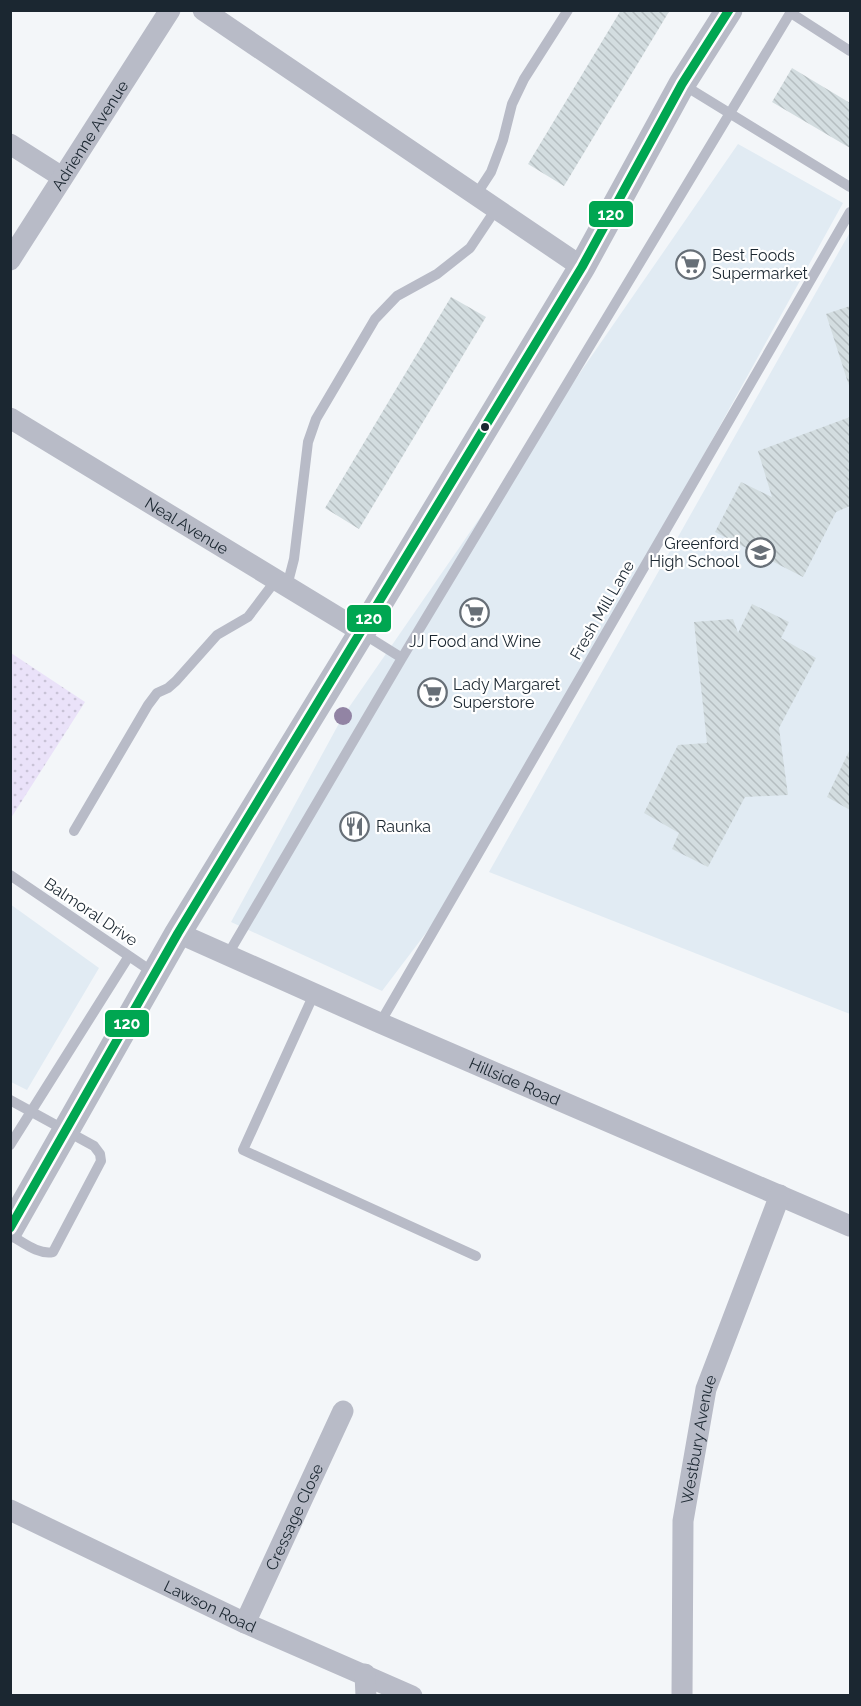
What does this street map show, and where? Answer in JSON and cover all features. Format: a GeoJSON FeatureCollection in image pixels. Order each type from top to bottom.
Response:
{"type":"FeatureCollection","features":[{"type":"Feature","properties":{"kind":"street"},"geometry":{"type":"LineString","coordinates":[[203,10],[582,267]]}},
{"type":"Feature","properties":{"kind":"street"},"geometry":{"type":"LineString","coordinates":[[10,1229],[178,933],[582,267],[682,84],[729,10]]}},
{"type":"Feature","properties":{"kind":"street","name":"Adrienne Avenue"},"geometry":{"type":"LineString","coordinates":[[10,260],[167,12]]}},
{"type":"Feature","properties":{"kind":"street"},"geometry":{"type":"LineString","coordinates":[[10,144],[62,177]]}},
{"type":"Feature","properties":{"kind":"street","name":"Neal Avenue"},"geometry":{"type":"LineString","coordinates":[[10,418],[362,633]]}},
{"type":"Feature","properties":{"kind":"street","name":"Hillside Road"},"geometry":{"type":"LineString","coordinates":[[178,933],[850,1226]]}},
{"type":"Feature","properties":{"kind":"street","name":"Westbury Avenue"},"geometry":{"type":"LineString","coordinates":[[682,1695],[683,1521],[706,1389],[780,1195]]}},
{"type":"Feature","properties":{"kind":"street","name":"Cressage Close"},"geometry":{"type":"LineString","coordinates":[[245,1623],[343,1411]]}},
{"type":"Feature","properties":{"kind":"street","name":"Lawson Road"},"geometry":{"type":"LineString","coordinates":[[10,1510],[245,1623],[412,1695]]}},
{"type":"Feature","properties":{"kind":"street"},"geometry":{"type":"LineString","coordinates":[[365,1674],[366,1695]]}},
{"type":"Feature","properties":{"kind":"lane"},"geometry":{"type":"LineString","coordinates":[[476,195],[491,172],[503,140],[512,104],[524,79],[568,10]]}},
{"type":"Feature","properties":{"kind":"lane"},"geometry":{"type":"LineString","coordinates":[[227,956],[402,658],[791,12],[850,51]]}},
{"type":"Feature","properties":{"kind":"lane"},"geometry":{"type":"LineString","coordinates":[[682,84],[850,187]]}},
{"type":"Feature","properties":{"kind":"lane"},"geometry":{"type":"LineString","coordinates":[[74,831],[157,693],[176,681],[217,635],[248,617],[281,583],[294,559],[308,442],[316,418],[375,319],[397,296],[436,274],[470,248],[496,209]]}},
{"type":"Feature","properties":{"kind":"lane","name":"Fresh Mill Lane"},"geometry":{"type":"LineString","coordinates":[[380,1023],[850,212]]}},
{"type":"Feature","properties":{"kind":"lane"},"geometry":{"type":"LineString","coordinates":[[362,633],[402,658]]}},
{"type":"Feature","properties":{"kind":"lane","name":"Balmoral Drive"},"geometry":{"type":"LineString","coordinates":[[10,875],[155,974]]}},
{"type":"Feature","properties":{"kind":"lane"},"geometry":{"type":"LineString","coordinates":[[10,1145],[129,956]]}},
{"type":"Feature","properties":{"kind":"lane"},"geometry":{"type":"LineString","coordinates":[[314,994],[243,1150],[476,1256]]}},
{"type":"Feature","properties":{"kind":"lane"},"geometry":{"type":"LineString","coordinates":[[10,1100],[94,1146],[100,1154],[101,1161],[53,1252],[46,1253],[10,1235]]}},
{"type":"Feature","properties":{"kind":"shaded area"},"geometry":{"type":"Polygon","coordinates":[[[738,144],[843,203],[476,867],[382,991],[231,922],[343,716],[738,144]]]}},
{"type":"Feature","properties":{"kind":"shaded area","name":"Greenford High School"},"geometry":{"type":"Polygon","coordinates":[[[850,232],[850,1014],[489,872],[850,232]]]}},
{"type":"Feature","properties":{"kind":"shaded area"},"geometry":{"type":"Polygon","coordinates":[[[11,653],[85,702],[11,818],[11,653]]]}},
{"type":"Feature","properties":{"kind":"shaded area"},"geometry":{"type":"Polygon","coordinates":[[[10,904],[99,968],[27,1090],[11,1082],[10,904]]]}},
{"type":"Feature","properties":{"kind":"building"},"geometry":{"type":"Polygon","coordinates":[[[621,10],[670,10],[564,186],[528,164],[621,10]]]}},
{"type":"Feature","properties":{"kind":"building"},"geometry":{"type":"Polygon","coordinates":[[[792,68],[850,103],[850,148],[772,102],[792,68]]]}},
{"type":"Feature","properties":{"kind":"building"},"geometry":{"type":"Polygon","coordinates":[[[451,297],[486,317],[359,529],[325,508],[451,297]]]}},
{"type":"Feature","properties":{"kind":"building"},"geometry":{"type":"Polygon","coordinates":[[[850,306],[850,389],[826,314],[850,306]]]}},
{"type":"Feature","properties":{"kind":"building"},"geometry":{"type":"Polygon","coordinates":[[[850,417],[850,506],[836,512],[803,577],[715,532],[741,482],[772,497],[758,451],[850,417]]]}},
{"type":"Feature","properties":{"kind":"building"},"geometry":{"type":"Polygon","coordinates":[[[752,604],[789,622],[781,638],[816,658],[779,728],[788,795],[745,797],[708,867],[672,849],[679,833],[644,813],[678,745],[707,743],[694,622],[733,619],[738,633],[752,604]]]}},
{"type":"Feature","properties":{"kind":"building"},"geometry":{"type":"Polygon","coordinates":[[[850,749],[850,810],[827,797],[850,749]]]}},
{"type":"Feature","properties":{"kind":"transit line","name":"120"},"geometry":{"type":"LineString","coordinates":[[10,1228],[178,933],[582,267],[682,84],[729,10]]}},
{"type":"Feature","properties":{"kind":"place","name":"Best Foods Supermarket"},"geometry":{"type":"Point","coordinates":[691,264]}},
{"type":"Feature","properties":{"kind":"place","name":"Greenford High School"},"geometry":{"type":"Point","coordinates":[760,552]}},
{"type":"Feature","properties":{"kind":"place","name":"JJ Food and Wine"},"geometry":{"type":"Point","coordinates":[475,613]}},
{"type":"Feature","properties":{"kind":"place","name":"Lady Margaret Superstore"},"geometry":{"type":"Point","coordinates":[432,693]}},
{"type":"Feature","properties":{"kind":"place","name":"Raunka"},"geometry":{"type":"Point","coordinates":[355,826]}}]}
